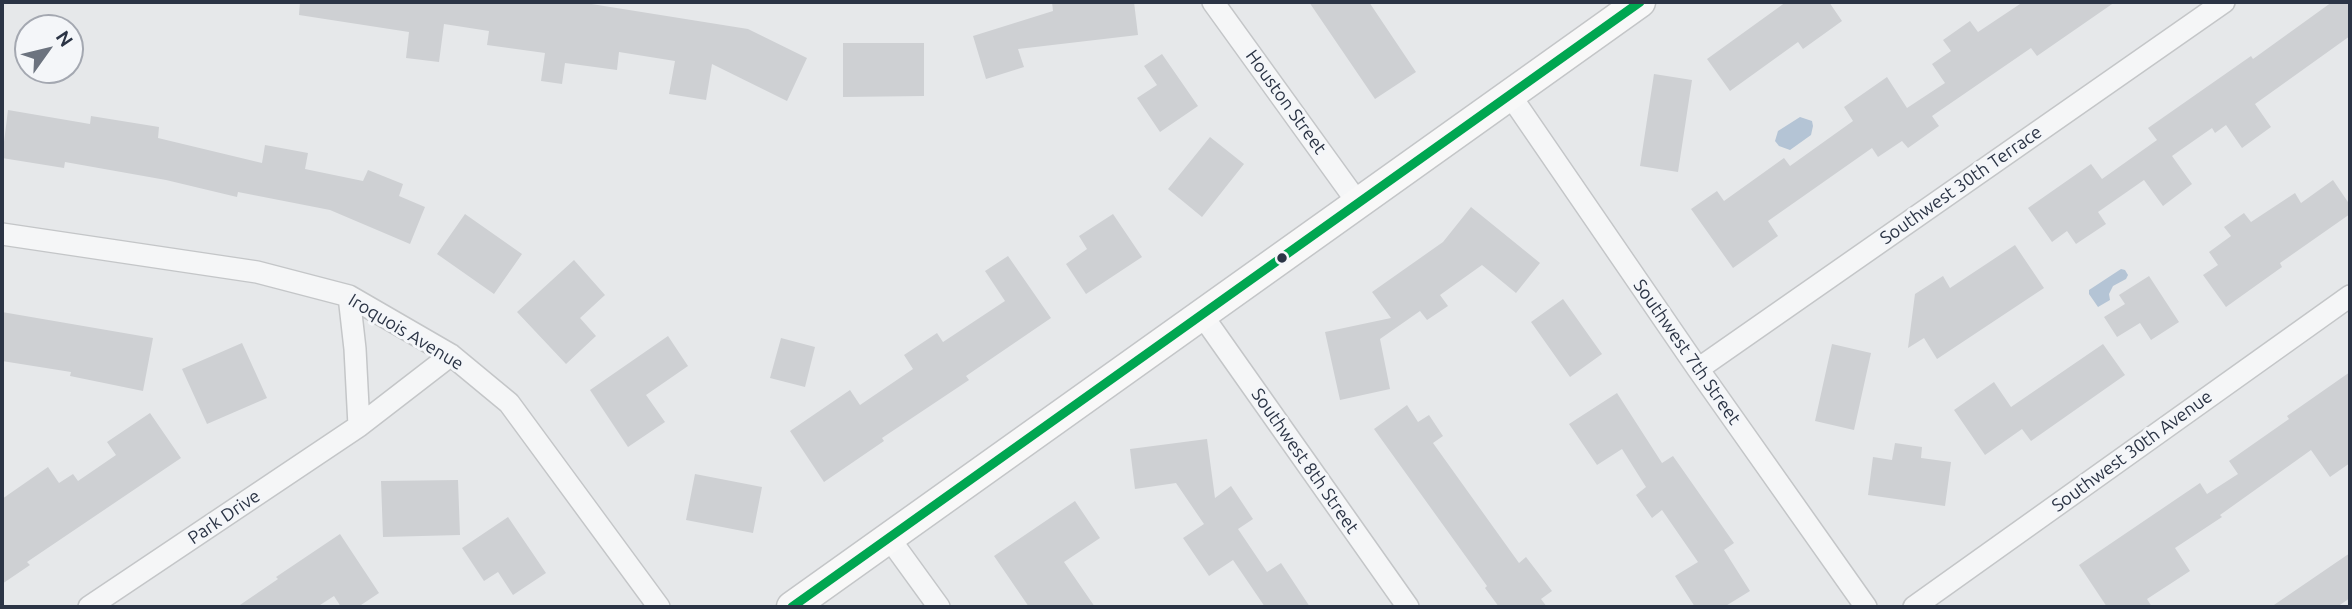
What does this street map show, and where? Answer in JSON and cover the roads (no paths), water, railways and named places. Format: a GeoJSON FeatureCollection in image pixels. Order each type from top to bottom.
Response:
{"type":"FeatureCollection","features":[{"type":"Feature","properties":{"kind":"main road"},"geometry":{"type":"LineString","coordinates":[[792,607],[1640,2]]}},
{"type":"Feature","properties":{"kind":"street","name":"Houston Street"},"geometry":{"type":"LineString","coordinates":[[1213,2],[1358,203]]}},
{"type":"Feature","properties":{"kind":"street","name":"Southwest 30th Terrace"},"geometry":{"type":"LineString","coordinates":[[1698,369],[2224,2]]}},
{"type":"Feature","properties":{"kind":"street","name":"Southwest 7th Street"},"geometry":{"type":"LineString","coordinates":[[1510,95],[1866,607]]}},
{"type":"Feature","properties":{"kind":"street","name":"Iroquois Avenue"},"geometry":{"type":"LineString","coordinates":[[2,234],[257,272],[349,296],[451,355],[509,403],[659,607]]}},
{"type":"Feature","properties":{"kind":"street"},"geometry":{"type":"LineString","coordinates":[[349,296],[359,426]]}},
{"type":"Feature","properties":{"kind":"street","name":"Southwest 30th Avenue"},"geometry":{"type":"LineString","coordinates":[[1914,607],[2350,296]]}},
{"type":"Feature","properties":{"kind":"street","name":"Southwest 8th Street"},"geometry":{"type":"LineString","coordinates":[[1202,315],[1408,607]]}},
{"type":"Feature","properties":{"kind":"street","name":"Park Drive"},"geometry":{"type":"LineString","coordinates":[[89,607],[359,426],[451,355]]}},
{"type":"Feature","properties":{"kind":"street"},"geometry":{"type":"LineString","coordinates":[[889,538],[939,607]]}},
{"type":"Feature","properties":{"kind":"water"},"geometry":{"type":"Polygon","coordinates":[[[1800,117],[1812,121],[1811,135],[1790,150],[1779,146],[1775,141],[1778,131],[1800,117]]]}},
{"type":"Feature","properties":{"kind":"water"},"geometry":{"type":"Polygon","coordinates":[[[2121,269],[2128,275],[2126,279],[2113,286],[2109,294],[2110,300],[2098,307],[2089,290],[2121,269]]]}}]}
